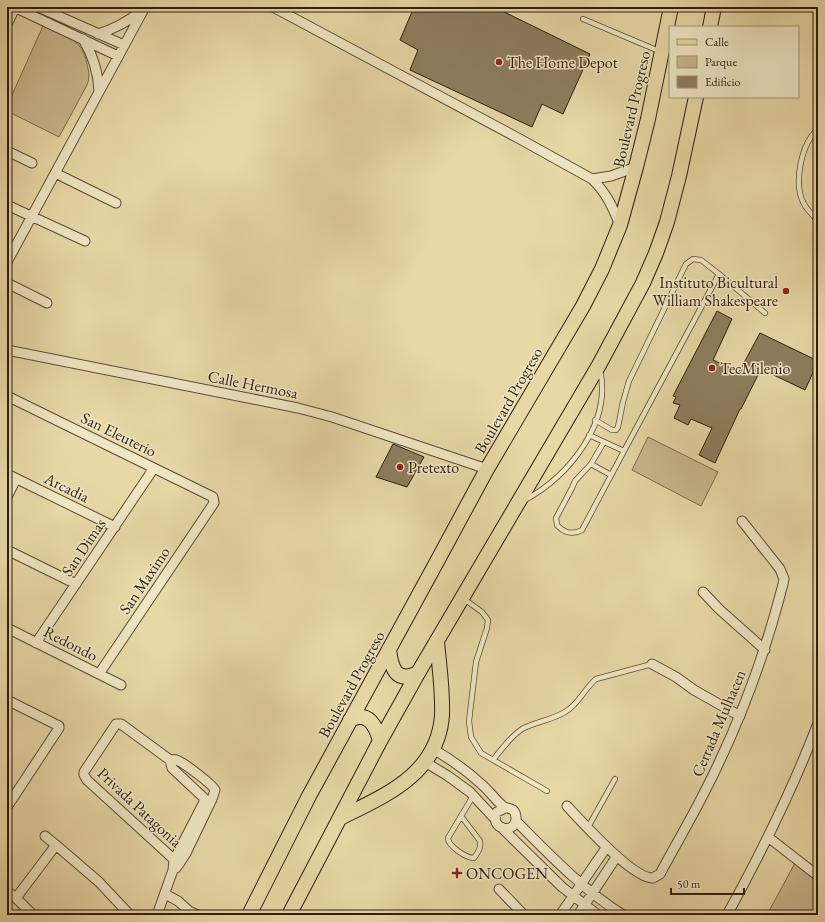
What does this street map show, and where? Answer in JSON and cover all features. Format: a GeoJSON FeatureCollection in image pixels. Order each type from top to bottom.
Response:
{"type":"FeatureCollection","features":[{"type":"Feature","properties":{"kind":"main road","name":"Boulevard Progreso"},"geometry":{"type":"LineString","coordinates":[[249,915],[350,720],[487,469],[583,306],[602,269],[620,225],[636,167],[648,119],[670,7]]}},
{"type":"Feature","properties":{"kind":"main road"},"geometry":{"type":"LineString","coordinates":[[710,26],[714,7]]}},
{"type":"Feature","properties":{"kind":"main road"},"geometry":{"type":"LineString","coordinates":[[290,915],[380,741],[418,673],[599,365],[643,283],[667,222],[679,176],[696,98]]}},
{"type":"Feature","properties":{"kind":"main road"},"geometry":{"type":"LineString","coordinates":[[340,818],[396,789],[411,778],[425,762],[433,749],[440,729],[442,715],[442,695],[437,641]]}},
{"type":"Feature","properties":{"kind":"main road"},"geometry":{"type":"LineString","coordinates":[[389,649],[392,666],[401,677],[410,677],[418,673]]}},
{"type":"Feature","properties":{"kind":"main road"},"geometry":{"type":"LineString","coordinates":[[350,720],[356,717],[362,717],[369,720],[374,725],[380,741]]}},
{"type":"Feature","properties":{"kind":"street"},"geometry":{"type":"LineString","coordinates":[[7,24],[14,7],[118,56]]}},
{"type":"Feature","properties":{"kind":"street"},"geometry":{"type":"LineString","coordinates":[[38,7],[80,27],[124,45]]}},
{"type":"Feature","properties":{"kind":"street"},"geometry":{"type":"LineString","coordinates":[[273,7],[592,179],[601,188],[620,225]]}},
{"type":"Feature","properties":{"kind":"street"},"geometry":{"type":"LineString","coordinates":[[98,34],[123,24],[145,8]]}},
{"type":"Feature","properties":{"kind":"street"},"geometry":{"type":"LineString","coordinates":[[7,262],[145,8]]}},
{"type":"Feature","properties":{"kind":"street"},"geometry":{"type":"LineString","coordinates":[[80,27],[79,37],[90,52],[97,70],[99,92]]}},
{"type":"Feature","properties":{"kind":"street"},"geometry":{"type":"LineString","coordinates":[[7,152],[32,163]]}},
{"type":"Feature","properties":{"kind":"street"},"geometry":{"type":"LineString","coordinates":[[592,179],[611,176],[636,167]]}},
{"type":"Feature","properties":{"kind":"street"},"geometry":{"type":"LineString","coordinates":[[55,173],[116,203]]}},
{"type":"Feature","properties":{"kind":"street"},"geometry":{"type":"LineString","coordinates":[[7,205],[85,241]]}},
{"type":"Feature","properties":{"kind":"street"},"geometry":{"type":"LineString","coordinates":[[7,283],[47,303]]}},
{"type":"Feature","properties":{"kind":"street","name":"Calle Hermosa"},"geometry":{"type":"LineString","coordinates":[[7,350],[298,408],[332,417],[487,469]]}},
{"type":"Feature","properties":{"kind":"street","name":"San Eleuterio"},"geometry":{"type":"LineString","coordinates":[[7,396],[213,498],[214,503]]}},
{"type":"Feature","properties":{"kind":"street","name":"San Dimas"},"geometry":{"type":"LineString","coordinates":[[36,643],[154,468]]}},
{"type":"Feature","properties":{"kind":"street","name":"Arcadia"},"geometry":{"type":"LineString","coordinates":[[7,474],[115,527]]}},
{"type":"Feature","properties":{"kind":"street"},"geometry":{"type":"LineString","coordinates":[[7,497],[16,479]]}},
{"type":"Feature","properties":{"kind":"street","name":"San Maximo"},"geometry":{"type":"LineString","coordinates":[[99,674],[214,503]]}},
{"type":"Feature","properties":{"kind":"street","name":"Cerrada Mulhacen"},"geometry":{"type":"LineString","coordinates":[[617,856],[644,876],[653,878],[660,874],[706,791],[740,716],[764,650],[784,579],[780,569],[742,521]]}},
{"type":"Feature","properties":{"kind":"street"},"geometry":{"type":"LineString","coordinates":[[7,550],[76,584]]}},
{"type":"Feature","properties":{"kind":"street"},"geometry":{"type":"LineString","coordinates":[[703,592],[719,609],[764,650]]}},
{"type":"Feature","properties":{"kind":"street","name":"Redondo"},"geometry":{"type":"LineString","coordinates":[[7,628],[121,685]]}},
{"type":"Feature","properties":{"kind":"street"},"geometry":{"type":"LineString","coordinates":[[652,664],[740,716]]}},
{"type":"Feature","properties":{"kind":"street"},"geometry":{"type":"LineString","coordinates":[[7,700],[59,726],[7,807]]}},
{"type":"Feature","properties":{"kind":"street"},"geometry":{"type":"LineString","coordinates":[[726,915],[768,837],[807,752],[818,723]]}},
{"type":"Feature","properties":{"kind":"street","name":"Privada Patagonia"},"geometry":{"type":"LineString","coordinates":[[176,865],[86,780],[84,772],[116,724],[121,724],[170,760],[177,760],[208,782],[215,790]]}},
{"type":"Feature","properties":{"kind":"street"},"geometry":{"type":"LineString","coordinates":[[433,749],[482,784],[505,808]]}},
{"type":"Feature","properties":{"kind":"street","name":"Privada Patagonia"},"geometry":{"type":"LineString","coordinates":[[170,760],[172,768],[204,798]]}},
{"type":"Feature","properties":{"kind":"street"},"geometry":{"type":"LineString","coordinates":[[425,762],[448,776],[473,796],[495,819],[497,825],[573,896],[598,915]]}},
{"type":"Feature","properties":{"kind":"street"},"geometry":{"type":"LineString","coordinates":[[157,915],[176,865],[204,802],[204,798],[215,790]]}},
{"type":"Feature","properties":{"kind":"street"},"geometry":{"type":"LineString","coordinates":[[176,865],[212,799],[215,790]]}},
{"type":"Feature","properties":{"kind":"street"},"geometry":{"type":"LineString","coordinates":[[567,806],[587,829],[606,848],[617,856],[578,915]]}},
{"type":"Feature","properties":{"kind":"street"},"geometry":{"type":"LineString","coordinates":[[495,819],[497,812],[505,808],[512,809],[516,821],[565,871],[581,885],[623,915]]}},
{"type":"Feature","properties":{"kind":"street"},"geometry":{"type":"LineString","coordinates":[[503,829],[510,828],[516,821]]}},
{"type":"Feature","properties":{"kind":"street"},"geometry":{"type":"LineString","coordinates":[[45,836],[99,882],[130,915]]}},
{"type":"Feature","properties":{"kind":"street"},"geometry":{"type":"LineString","coordinates":[[768,837],[818,876]]}},
{"type":"Feature","properties":{"kind":"street"},"geometry":{"type":"LineString","coordinates":[[16,898],[56,845]]}},
{"type":"Feature","properties":{"kind":"street"},"geometry":{"type":"LineString","coordinates":[[560,915],[606,848]]}},
{"type":"Feature","properties":{"kind":"street"},"geometry":{"type":"LineString","coordinates":[[499,889],[515,912],[524,915]]}},
{"type":"Feature","properties":{"kind":"street"},"geometry":{"type":"LineString","coordinates":[[7,891],[33,915]]}},
{"type":"Feature","properties":{"kind":"street"},"geometry":{"type":"LineString","coordinates":[[165,894],[178,901],[191,914]]}},
{"type":"Feature","properties":{"kind":"lane"},"geometry":{"type":"LineString","coordinates":[[583,20],[662,52]]}},
{"type":"Feature","properties":{"kind":"lane"},"geometry":{"type":"LineString","coordinates":[[818,129],[813,133],[804,148],[800,165],[799,186],[804,204],[818,221]]}},
{"type":"Feature","properties":{"kind":"lane"},"geometry":{"type":"LineString","coordinates":[[595,420],[612,430],[616,430],[629,381],[686,264],[693,259],[701,260],[765,312]]}},
{"type":"Feature","properties":{"kind":"lane"},"geometry":{"type":"LineString","coordinates":[[604,442],[591,464],[575,482],[556,518],[557,525],[567,532],[576,533],[582,530],[719,274]]}},
{"type":"Feature","properties":{"kind":"lane"},"geometry":{"type":"LineString","coordinates":[[518,503],[537,493],[562,474],[589,435],[601,403],[602,380],[599,365]]}},
{"type":"Feature","properties":{"kind":"lane"},"geometry":{"type":"LineString","coordinates":[[589,435],[624,451]]}},
{"type":"Feature","properties":{"kind":"lane"},"geometry":{"type":"LineString","coordinates":[[591,464],[611,475]]}},
{"type":"Feature","properties":{"kind":"lane"},"geometry":{"type":"LineString","coordinates":[[462,598],[482,612],[488,620],[487,628],[476,662],[468,721],[471,737],[481,753],[547,791]]}},
{"type":"Feature","properties":{"kind":"lane"},"geometry":{"type":"LineString","coordinates":[[493,760],[508,741],[522,730],[564,712],[575,704],[589,684],[596,679],[652,664]]}},
{"type":"Feature","properties":{"kind":"lane"},"geometry":{"type":"LineString","coordinates":[[587,829],[615,780]]}},
{"type":"Feature","properties":{"kind":"lane"},"geometry":{"type":"LineString","coordinates":[[461,816],[480,841],[481,846],[474,858],[465,856],[448,841],[448,838],[461,816],[473,796]]}},
{"type":"Feature","properties":{"kind":"green space"},"geometry":{"type":"Polygon","coordinates":[[[43,26],[71,38],[81,48],[85,55],[89,72],[89,80],[87,85],[59,137],[7,111],[7,106],[43,26]]]}},
{"type":"Feature","properties":{"kind":"green space"},"geometry":{"type":"Polygon","coordinates":[[[648,437],[718,472],[701,506],[632,470],[648,437]]]}},
{"type":"Feature","properties":{"kind":"green space"},"geometry":{"type":"Polygon","coordinates":[[[796,861],[818,878],[818,915],[767,915],[796,861]]]}},
{"type":"Feature","properties":{"kind":"building","name":"The Home Depot"},"geometry":{"type":"Polygon","coordinates":[[[414,7],[494,7],[590,54],[563,114],[542,104],[532,127],[410,70],[418,50],[400,40],[414,7]]]}},
{"type":"Feature","properties":{"kind":"building"},"geometry":{"type":"Polygon","coordinates":[[[717,311],[732,319],[713,360],[739,372],[760,333],[818,362],[805,390],[761,369],[740,409],[715,463],[699,455],[712,428],[691,419],[688,425],[674,418],[680,405],[673,403],[676,397],[673,396],[717,311]]]}},
{"type":"Feature","properties":{"kind":"building","name":"Pretexto"},"geometry":{"type":"Polygon","coordinates":[[[393,444],[424,457],[407,487],[376,477],[393,444]]]}},
{"type":"Feature","properties":{"kind":"place","name":"The Home Depot"},"geometry":{"type":"Point","coordinates":[499,62]}},
{"type":"Feature","properties":{"kind":"place","name":"Instituto Bicultural William Shakespeare"},"geometry":{"type":"Point","coordinates":[786,291]}},
{"type":"Feature","properties":{"kind":"place","name":"TecMilenio"},"geometry":{"type":"Point","coordinates":[712,368]}},
{"type":"Feature","properties":{"kind":"place","name":"Pretexto"},"geometry":{"type":"Point","coordinates":[400,467]}},
{"type":"Feature","properties":{"kind":"place","name":"ONCOGEN"},"geometry":{"type":"Point","coordinates":[457,873]}}]}
